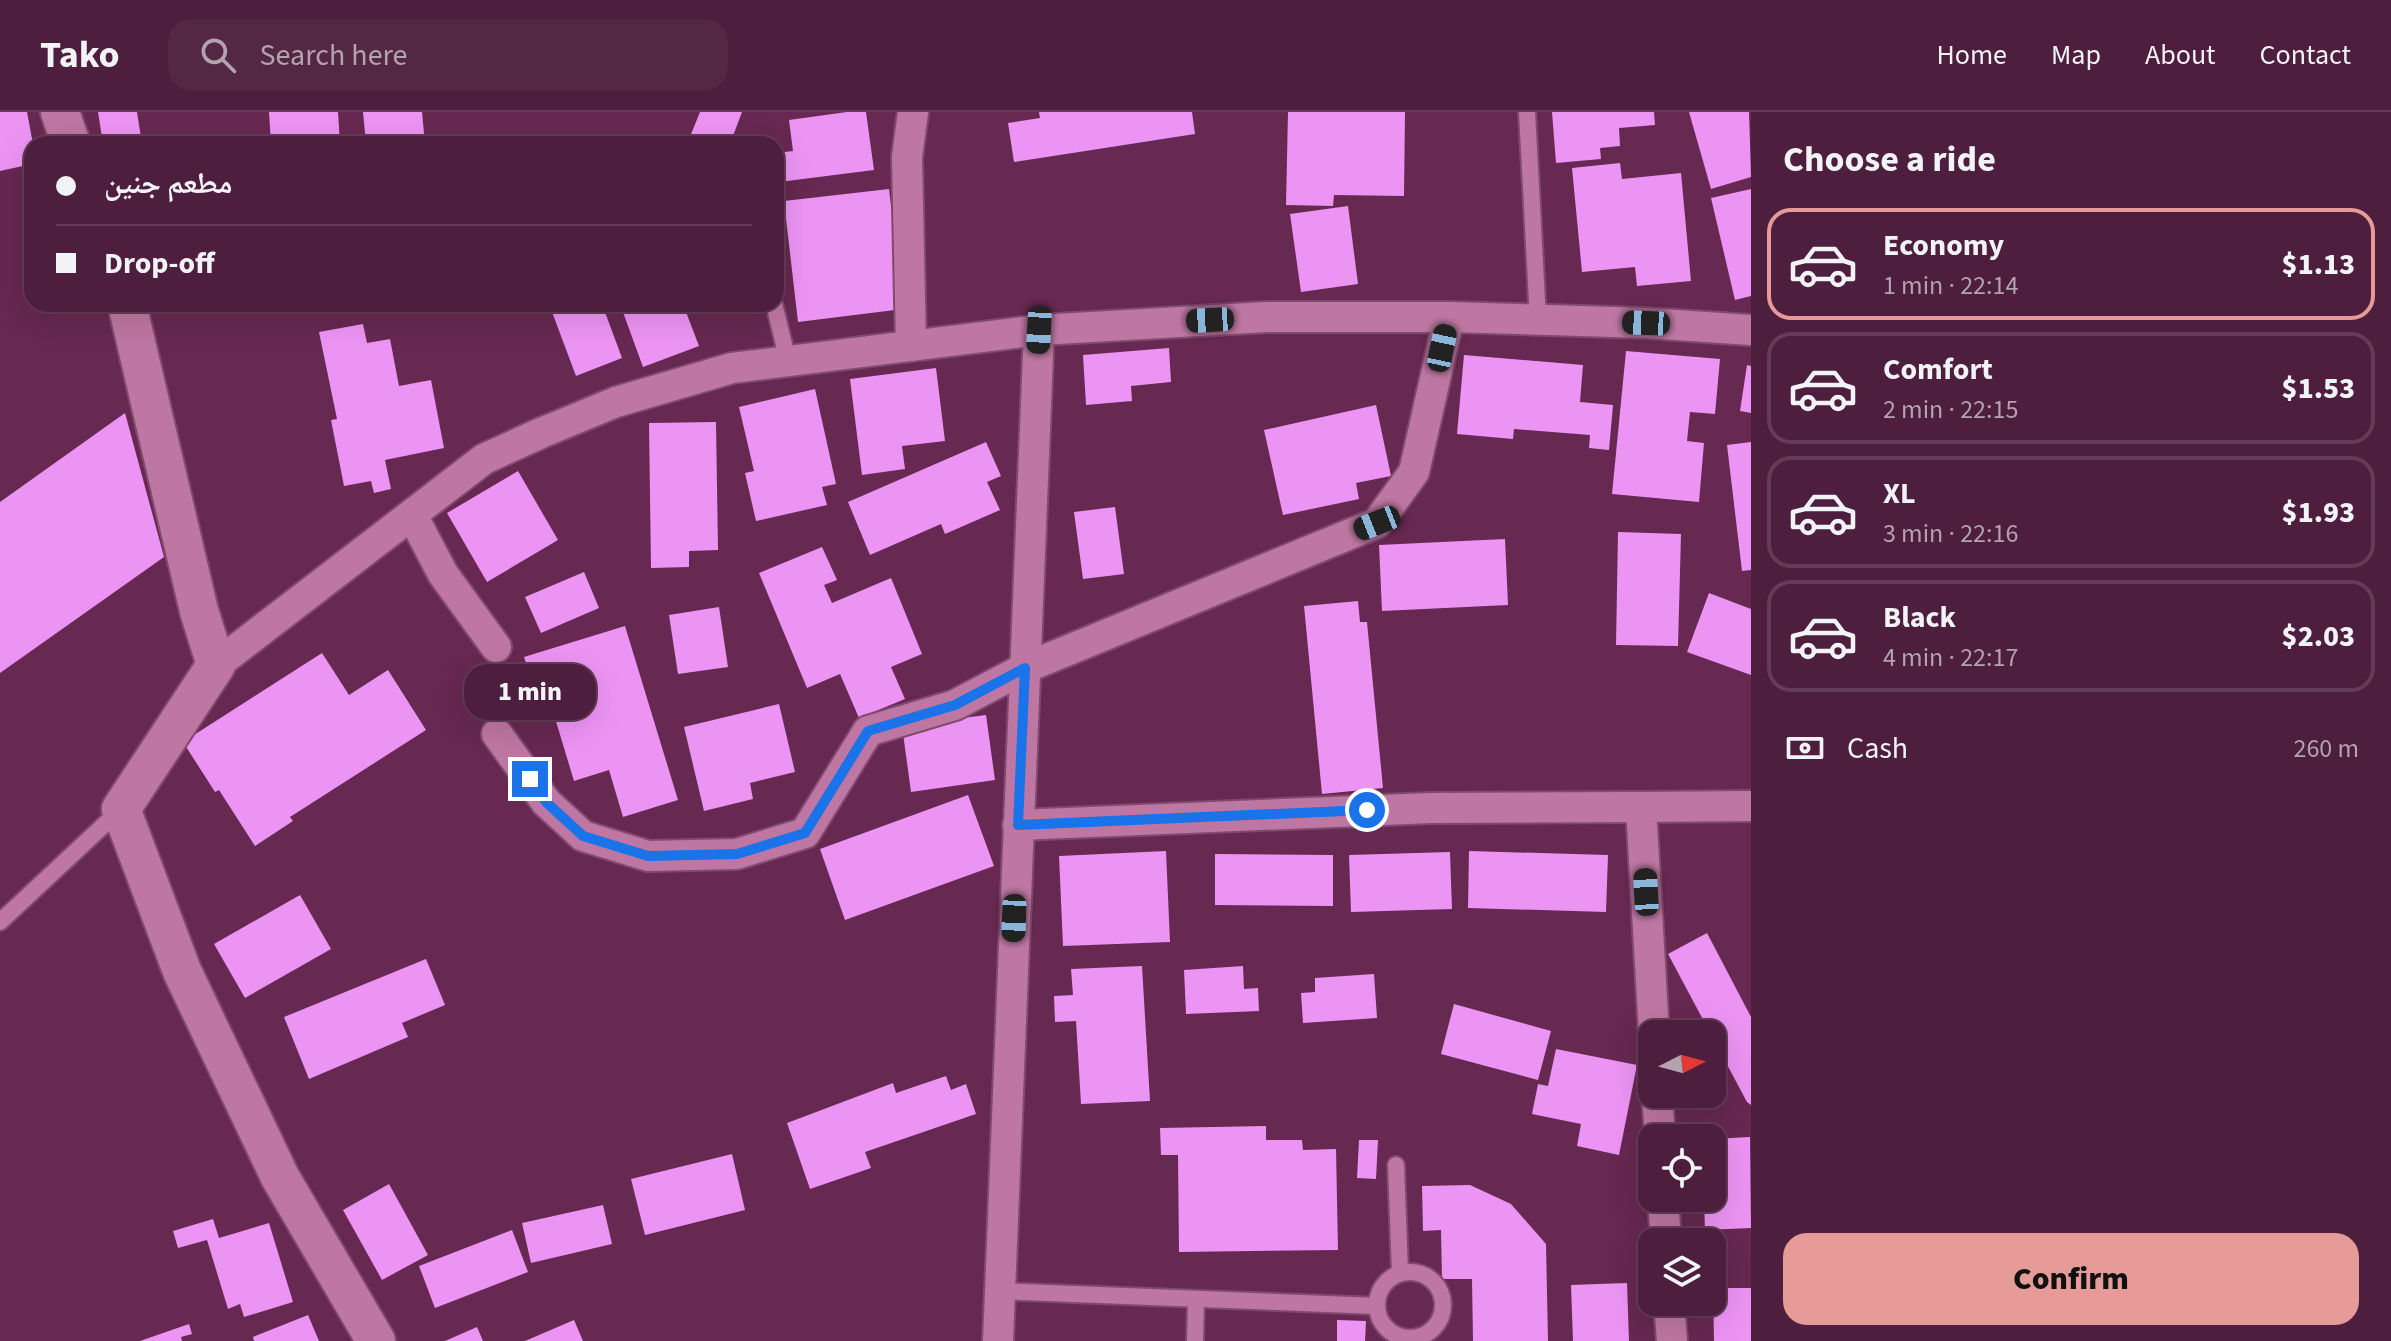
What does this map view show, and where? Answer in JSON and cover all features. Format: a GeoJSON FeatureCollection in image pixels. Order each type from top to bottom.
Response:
{"type":"FeatureCollection","features":[{"type":"Feature","properties":{"kind":"street"},"geometry":{"type":"LineString","coordinates":[[60,112],[68,136]]}},
{"type":"Feature","properties":{"kind":"street"},"geometry":{"type":"LineString","coordinates":[[911,346],[907,157],[913,112]]}},
{"type":"Feature","properties":{"kind":"street"},"geometry":{"type":"LineString","coordinates":[[129,312],[199,611],[216,665]]}},
{"type":"Feature","properties":{"kind":"street"},"geometry":{"type":"LineString","coordinates":[[376,1341],[274,1164],[182,971],[121,809],[216,665],[484,459],[616,402],[717,373],[788,361],[1039,330],[1267,317],[1449,317],[1646,323],[1751,330]]}},
{"type":"Feature","properties":{"kind":"street"},"geometry":{"type":"LineString","coordinates":[[497,734],[546,802],[583,836],[648,856],[737,854],[805,833],[868,731],[955,705],[1025,668],[1377,523],[1414,472],[1449,317]]}},
{"type":"Feature","properties":{"kind":"street"},"geometry":{"type":"LineString","coordinates":[[998,1341],[1039,330]]}},
{"type":"Feature","properties":{"kind":"street"},"geometry":{"type":"LineString","coordinates":[[412,515],[443,574],[496,647]]}},
{"type":"Feature","properties":{"kind":"street"},"geometry":{"type":"LineString","coordinates":[[1018,825],[1431,808],[1751,806]]}},
{"type":"Feature","properties":{"kind":"street"},"geometry":{"type":"LineString","coordinates":[[1641,807],[1653,1020]]}},
{"type":"Feature","properties":{"kind":"street"},"geometry":{"type":"LineString","coordinates":[[1670,1316],[1672,1341]]}},
{"type":"Feature","properties":{"kind":"lane"},"geometry":{"type":"LineString","coordinates":[[1527,112],[1538,320]]}},
{"type":"Feature","properties":{"kind":"lane"},"geometry":{"type":"LineString","coordinates":[[776,312],[788,361]]}},
{"type":"Feature","properties":{"kind":"lane"},"geometry":{"type":"LineString","coordinates":[[0,922],[121,809]]}},
{"type":"Feature","properties":{"kind":"lane"},"geometry":{"type":"LineString","coordinates":[[1396,1165],[1400,1273]]}},
{"type":"Feature","properties":{"kind":"lane"},"geometry":{"type":"LineString","coordinates":[[1400,1273],[1422,1274],[1431,1280],[1442,1299],[1439,1320],[1423,1335],[1403,1338],[1384,1327],[1377,1306],[1383,1286],[1400,1273]]}},
{"type":"Feature","properties":{"kind":"lane"},"geometry":{"type":"LineString","coordinates":[[1000,1291],[1377,1306]]}},
{"type":"Feature","properties":{"kind":"lane"},"geometry":{"type":"LineString","coordinates":[[1195,1341],[1196,1299]]}},
{"type":"Feature","properties":{"kind":"building"},"geometry":{"type":"Polygon","coordinates":[[[0,112],[27,112],[32,136],[24,136],[24,166],[0,171],[0,112]]]}},
{"type":"Feature","properties":{"kind":"building"},"geometry":{"type":"Polygon","coordinates":[[[98,112],[137,112],[141,136],[102,136],[98,112]]]}},
{"type":"Feature","properties":{"kind":"building"},"geometry":{"type":"Polygon","coordinates":[[[269,112],[338,112],[340,136],[270,136],[269,112]]]}},
{"type":"Feature","properties":{"kind":"building"},"geometry":{"type":"Polygon","coordinates":[[[363,112],[422,112],[424,136],[365,136],[363,112]]]}},
{"type":"Feature","properties":{"kind":"building"},"geometry":{"type":"Polygon","coordinates":[[[700,112],[742,112],[733,136],[690,136],[700,112]]]}},
{"type":"Feature","properties":{"kind":"building"},"geometry":{"type":"Polygon","coordinates":[[[866,112],[874,170],[784,181],[784,152],[793,151],[789,120],[866,112]]]}},
{"type":"Feature","properties":{"kind":"building"},"geometry":{"type":"Polygon","coordinates":[[[1039,112],[1192,112],[1195,134],[1014,162],[1008,123],[1040,118],[1039,112]]]}},
{"type":"Feature","properties":{"kind":"building"},"geometry":{"type":"Polygon","coordinates":[[[1288,112],[1405,112],[1404,196],[1334,195],[1333,206],[1286,205],[1288,112]]]}},
{"type":"Feature","properties":{"kind":"building"},"geometry":{"type":"Polygon","coordinates":[[[1552,112],[1654,112],[1655,125],[1619,128],[1620,146],[1600,148],[1601,159],[1556,163],[1552,112]]]}},
{"type":"Feature","properties":{"kind":"building"},"geometry":{"type":"Polygon","coordinates":[[[1689,112],[1749,112],[1751,177],[1711,189],[1689,112]]]}},
{"type":"Feature","properties":{"kind":"building"},"geometry":{"type":"Polygon","coordinates":[[[1620,163],[1622,179],[1681,173],[1691,281],[1637,286],[1635,267],[1582,272],[1572,168],[1620,163]]]}},
{"type":"Feature","properties":{"kind":"building"},"geometry":{"type":"Polygon","coordinates":[[[889,189],[903,309],[798,322],[784,201],[889,189]]]}},
{"type":"Feature","properties":{"kind":"building"},"geometry":{"type":"Polygon","coordinates":[[[1751,189],[1751,296],[1735,300],[1711,198],[1751,189]]]}},
{"type":"Feature","properties":{"kind":"building"},"geometry":{"type":"Polygon","coordinates":[[[1348,206],[1358,284],[1301,292],[1290,214],[1348,206]]]}},
{"type":"Feature","properties":{"kind":"building"},"geometry":{"type":"Polygon","coordinates":[[[552,312],[605,312],[622,358],[576,376],[552,312]]]}},
{"type":"Feature","properties":{"kind":"building"},"geometry":{"type":"Polygon","coordinates":[[[623,312],[686,312],[699,346],[643,367],[623,312]]]}},
{"type":"Feature","properties":{"kind":"building"},"geometry":{"type":"Polygon","coordinates":[[[363,324],[367,343],[390,339],[399,386],[431,380],[444,448],[385,460],[391,489],[374,493],[371,481],[344,486],[331,420],[337,419],[319,332],[363,324]]]}},
{"type":"Feature","properties":{"kind":"building"},"geometry":{"type":"Polygon","coordinates":[[[1169,348],[1171,382],[1131,386],[1132,401],[1086,405],[1083,355],[1169,348]]]}},
{"type":"Feature","properties":{"kind":"building"},"geometry":{"type":"Polygon","coordinates":[[[1626,351],[1720,359],[1715,414],[1690,412],[1687,441],[1704,443],[1699,502],[1612,494],[1626,351]]]}},
{"type":"Feature","properties":{"kind":"building"},"geometry":{"type":"Polygon","coordinates":[[[1464,355],[1583,365],[1580,402],[1613,405],[1609,450],[1589,448],[1590,435],[1514,429],[1513,439],[1457,434],[1464,355]]]}},
{"type":"Feature","properties":{"kind":"building"},"geometry":{"type":"Polygon","coordinates":[[[1747,365],[1751,366],[1751,413],[1740,411],[1747,365]]]}},
{"type":"Feature","properties":{"kind":"building"},"geometry":{"type":"Polygon","coordinates":[[[936,368],[945,441],[902,446],[905,469],[862,475],[850,379],[936,368]]]}},
{"type":"Feature","properties":{"kind":"building"},"geometry":{"type":"Polygon","coordinates":[[[815,389],[836,484],[822,487],[827,505],[756,521],[745,473],[754,471],[739,407],[815,389]]]}},
{"type":"Feature","properties":{"kind":"building"},"geometry":{"type":"Polygon","coordinates":[[[1376,405],[1391,476],[1356,483],[1359,499],[1283,515],[1264,430],[1376,405]]]}},
{"type":"Feature","properties":{"kind":"building"},"geometry":{"type":"Polygon","coordinates":[[[125,413],[164,557],[0,673],[0,502],[125,413]]]}},
{"type":"Feature","properties":{"kind":"building"},"geometry":{"type":"Polygon","coordinates":[[[716,422],[718,550],[689,551],[689,567],[651,568],[649,423],[716,422]]]}},
{"type":"Feature","properties":{"kind":"building"},"geometry":{"type":"Polygon","coordinates":[[[986,442],[1001,476],[987,482],[1000,510],[945,534],[941,524],[870,555],[848,502],[986,442]]]}},
{"type":"Feature","properties":{"kind":"building"},"geometry":{"type":"Polygon","coordinates":[[[1751,442],[1751,570],[1742,571],[1727,445],[1751,442]]]}},
{"type":"Feature","properties":{"kind":"building"},"geometry":{"type":"Polygon","coordinates":[[[518,471],[558,540],[487,582],[447,513],[518,471]]]}},
{"type":"Feature","properties":{"kind":"building"},"geometry":{"type":"Polygon","coordinates":[[[1115,507],[1124,574],[1083,579],[1074,512],[1115,507]]]}},
{"type":"Feature","properties":{"kind":"building"},"geometry":{"type":"Polygon","coordinates":[[[1618,532],[1681,534],[1678,646],[1616,645],[1618,532]]]}},
{"type":"Feature","properties":{"kind":"building"},"geometry":{"type":"Polygon","coordinates":[[[1505,539],[1508,605],[1382,611],[1379,545],[1505,539]]]}},
{"type":"Feature","properties":{"kind":"building"},"geometry":{"type":"Polygon","coordinates":[[[822,547],[837,580],[824,585],[832,603],[891,578],[922,654],[891,667],[905,699],[859,718],[840,674],[807,688],[759,573],[822,547]]]}},
{"type":"Feature","properties":{"kind":"building"},"geometry":{"type":"Polygon","coordinates":[[[584,572],[599,608],[541,633],[525,597],[584,572]]]}},
{"type":"Feature","properties":{"kind":"building"},"geometry":{"type":"Polygon","coordinates":[[[1709,593],[1751,609],[1751,675],[1687,652],[1709,593]]]}},
{"type":"Feature","properties":{"kind":"building"},"geometry":{"type":"Polygon","coordinates":[[[1358,601],[1360,622],[1367,622],[1383,788],[1322,794],[1304,606],[1358,601]]]}},
{"type":"Feature","properties":{"kind":"building"},"geometry":{"type":"Polygon","coordinates":[[[719,607],[728,667],[678,674],[669,615],[719,607]]]}},
{"type":"Feature","properties":{"kind":"building"},"geometry":{"type":"Polygon","coordinates":[[[625,626],[678,800],[623,817],[609,770],[574,781],[545,685],[534,688],[524,657],[625,626]]]}},
{"type":"Feature","properties":{"kind":"building"},"geometry":{"type":"Polygon","coordinates":[[[322,653],[349,695],[388,670],[426,730],[290,817],[293,821],[255,846],[183,742],[322,653]]]}},
{"type":"Feature","properties":{"kind":"building"},"geometry":{"type":"Polygon","coordinates":[[[779,704],[795,772],[750,783],[753,799],[704,811],[684,727],[779,704]]]}},
{"type":"Feature","properties":{"kind":"building"},"geometry":{"type":"Polygon","coordinates":[[[986,715],[995,780],[911,792],[902,726],[986,715]]]}},
{"type":"Feature","properties":{"kind":"building"},"geometry":{"type":"Polygon","coordinates":[[[968,795],[994,866],[845,920],[820,849],[968,795]]]}},
{"type":"Feature","properties":{"kind":"building"},"geometry":{"type":"Polygon","coordinates":[[[1166,851],[1170,942],[1063,946],[1059,856],[1166,851]]]}},
{"type":"Feature","properties":{"kind":"building"},"geometry":{"type":"Polygon","coordinates":[[[1469,851],[1608,855],[1606,912],[1468,908],[1469,851]]]}},
{"type":"Feature","properties":{"kind":"building"},"geometry":{"type":"Polygon","coordinates":[[[1450,852],[1452,909],[1351,912],[1349,855],[1450,852]]]}},
{"type":"Feature","properties":{"kind":"building"},"geometry":{"type":"Polygon","coordinates":[[[1215,854],[1333,855],[1333,906],[1215,905],[1215,854]]]}},
{"type":"Feature","properties":{"kind":"building"},"geometry":{"type":"Polygon","coordinates":[[[300,895],[331,949],[245,998],[214,944],[300,895]]]}},
{"type":"Feature","properties":{"kind":"building"},"geometry":{"type":"Polygon","coordinates":[[[1707,933],[1751,1017],[1751,1105],[1726,1063],[1726,1020],[1703,1020],[1668,954],[1707,933]]]}},
{"type":"Feature","properties":{"kind":"building"},"geometry":{"type":"Polygon","coordinates":[[[426,959],[445,1005],[402,1023],[408,1037],[309,1079],[284,1017],[426,959]]]}},
{"type":"Feature","properties":{"kind":"building"},"geometry":{"type":"Polygon","coordinates":[[[1142,966],[1150,1101],[1081,1104],[1076,1021],[1055,1022],[1054,996],[1073,995],[1071,969],[1142,966]]]}},
{"type":"Feature","properties":{"kind":"building"},"geometry":{"type":"Polygon","coordinates":[[[1243,966],[1244,989],[1258,988],[1259,1011],[1186,1014],[1184,970],[1243,966]]]}},
{"type":"Feature","properties":{"kind":"building"},"geometry":{"type":"Polygon","coordinates":[[[1374,974],[1377,1018],[1303,1023],[1301,993],[1315,992],[1315,978],[1374,974]]]}},
{"type":"Feature","properties":{"kind":"building"},"geometry":{"type":"Polygon","coordinates":[[[1454,1004],[1551,1031],[1538,1080],[1441,1054],[1454,1004]]]}},
{"type":"Feature","properties":{"kind":"building"},"geometry":{"type":"Polygon","coordinates":[[[1556,1049],[1637,1065],[1619,1155],[1577,1146],[1581,1124],[1532,1114],[1538,1084],[1548,1086],[1556,1049]]]}},
{"type":"Feature","properties":{"kind":"building"},"geometry":{"type":"Polygon","coordinates":[[[946,1076],[951,1090],[966,1084],[976,1114],[865,1152],[871,1168],[810,1189],[787,1123],[893,1083],[896,1093],[946,1076]]]}},
{"type":"Feature","properties":{"kind":"building"},"geometry":{"type":"Polygon","coordinates":[[[1266,1126],[1266,1140],[1302,1140],[1303,1150],[1336,1149],[1338,1250],[1179,1252],[1178,1155],[1161,1155],[1160,1128],[1266,1126]]]}},
{"type":"Feature","properties":{"kind":"building"},"geometry":{"type":"Polygon","coordinates":[[[1750,1137],[1751,1228],[1705,1228],[1704,1212],[1726,1212],[1726,1138],[1750,1137]]]}},
{"type":"Feature","properties":{"kind":"building"},"geometry":{"type":"Polygon","coordinates":[[[1359,1140],[1378,1140],[1376,1179],[1357,1178],[1359,1140]]]}},
{"type":"Feature","properties":{"kind":"building"},"geometry":{"type":"Polygon","coordinates":[[[732,1154],[745,1210],[645,1235],[631,1179],[732,1154]]]}},
{"type":"Feature","properties":{"kind":"building"},"geometry":{"type":"Polygon","coordinates":[[[389,1184],[428,1255],[382,1280],[343,1210],[389,1184]]]}},
{"type":"Feature","properties":{"kind":"building"},"geometry":{"type":"Polygon","coordinates":[[[1470,1185],[1511,1204],[1546,1244],[1548,1341],[1473,1341],[1472,1279],[1442,1279],[1441,1230],[1423,1231],[1422,1186],[1470,1185]]]}},
{"type":"Feature","properties":{"kind":"building"},"geometry":{"type":"Polygon","coordinates":[[[603,1205],[612,1244],[531,1263],[522,1223],[603,1205]]]}},
{"type":"Feature","properties":{"kind":"building"},"geometry":{"type":"Polygon","coordinates":[[[213,1219],[219,1238],[269,1223],[293,1302],[244,1317],[240,1304],[228,1309],[207,1240],[178,1248],[173,1231],[213,1219]]]}},
{"type":"Feature","properties":{"kind":"building"},"geometry":{"type":"Polygon","coordinates":[[[512,1230],[528,1272],[435,1308],[419,1266],[512,1230]]]}},
{"type":"Feature","properties":{"kind":"building"},"geometry":{"type":"Polygon","coordinates":[[[1627,1283],[1629,1341],[1573,1341],[1571,1285],[1627,1283]]]}},
{"type":"Feature","properties":{"kind":"building"},"geometry":{"type":"Polygon","coordinates":[[[1726,1288],[1751,1288],[1751,1341],[1714,1341],[1714,1316],[1726,1316],[1726,1288]]]}},
{"type":"Feature","properties":{"kind":"building"},"geometry":{"type":"Polygon","coordinates":[[[308,1315],[319,1341],[254,1341],[253,1337],[308,1315]]]}},
{"type":"Feature","properties":{"kind":"building"},"geometry":{"type":"Polygon","coordinates":[[[574,1320],[583,1341],[525,1341],[574,1320]]]}},
{"type":"Feature","properties":{"kind":"building"},"geometry":{"type":"Polygon","coordinates":[[[1337,1320],[1366,1321],[1365,1341],[1337,1341],[1337,1320]]]}},
{"type":"Feature","properties":{"kind":"building"},"geometry":{"type":"Polygon","coordinates":[[[189,1324],[192,1334],[181,1337],[182,1341],[140,1341],[189,1324]]]}},
{"type":"Feature","properties":{"kind":"building"},"geometry":{"type":"Polygon","coordinates":[[[477,1327],[483,1341],[445,1341],[477,1327]]]}},
{"type":"Feature","properties":{"kind":"route"},"geometry":{"type":"LineString","coordinates":[[530,779],[546,802],[583,836],[648,856],[737,854],[805,833],[868,731],[955,705],[1025,668],[1018,825],[1367,810]]}}]}
